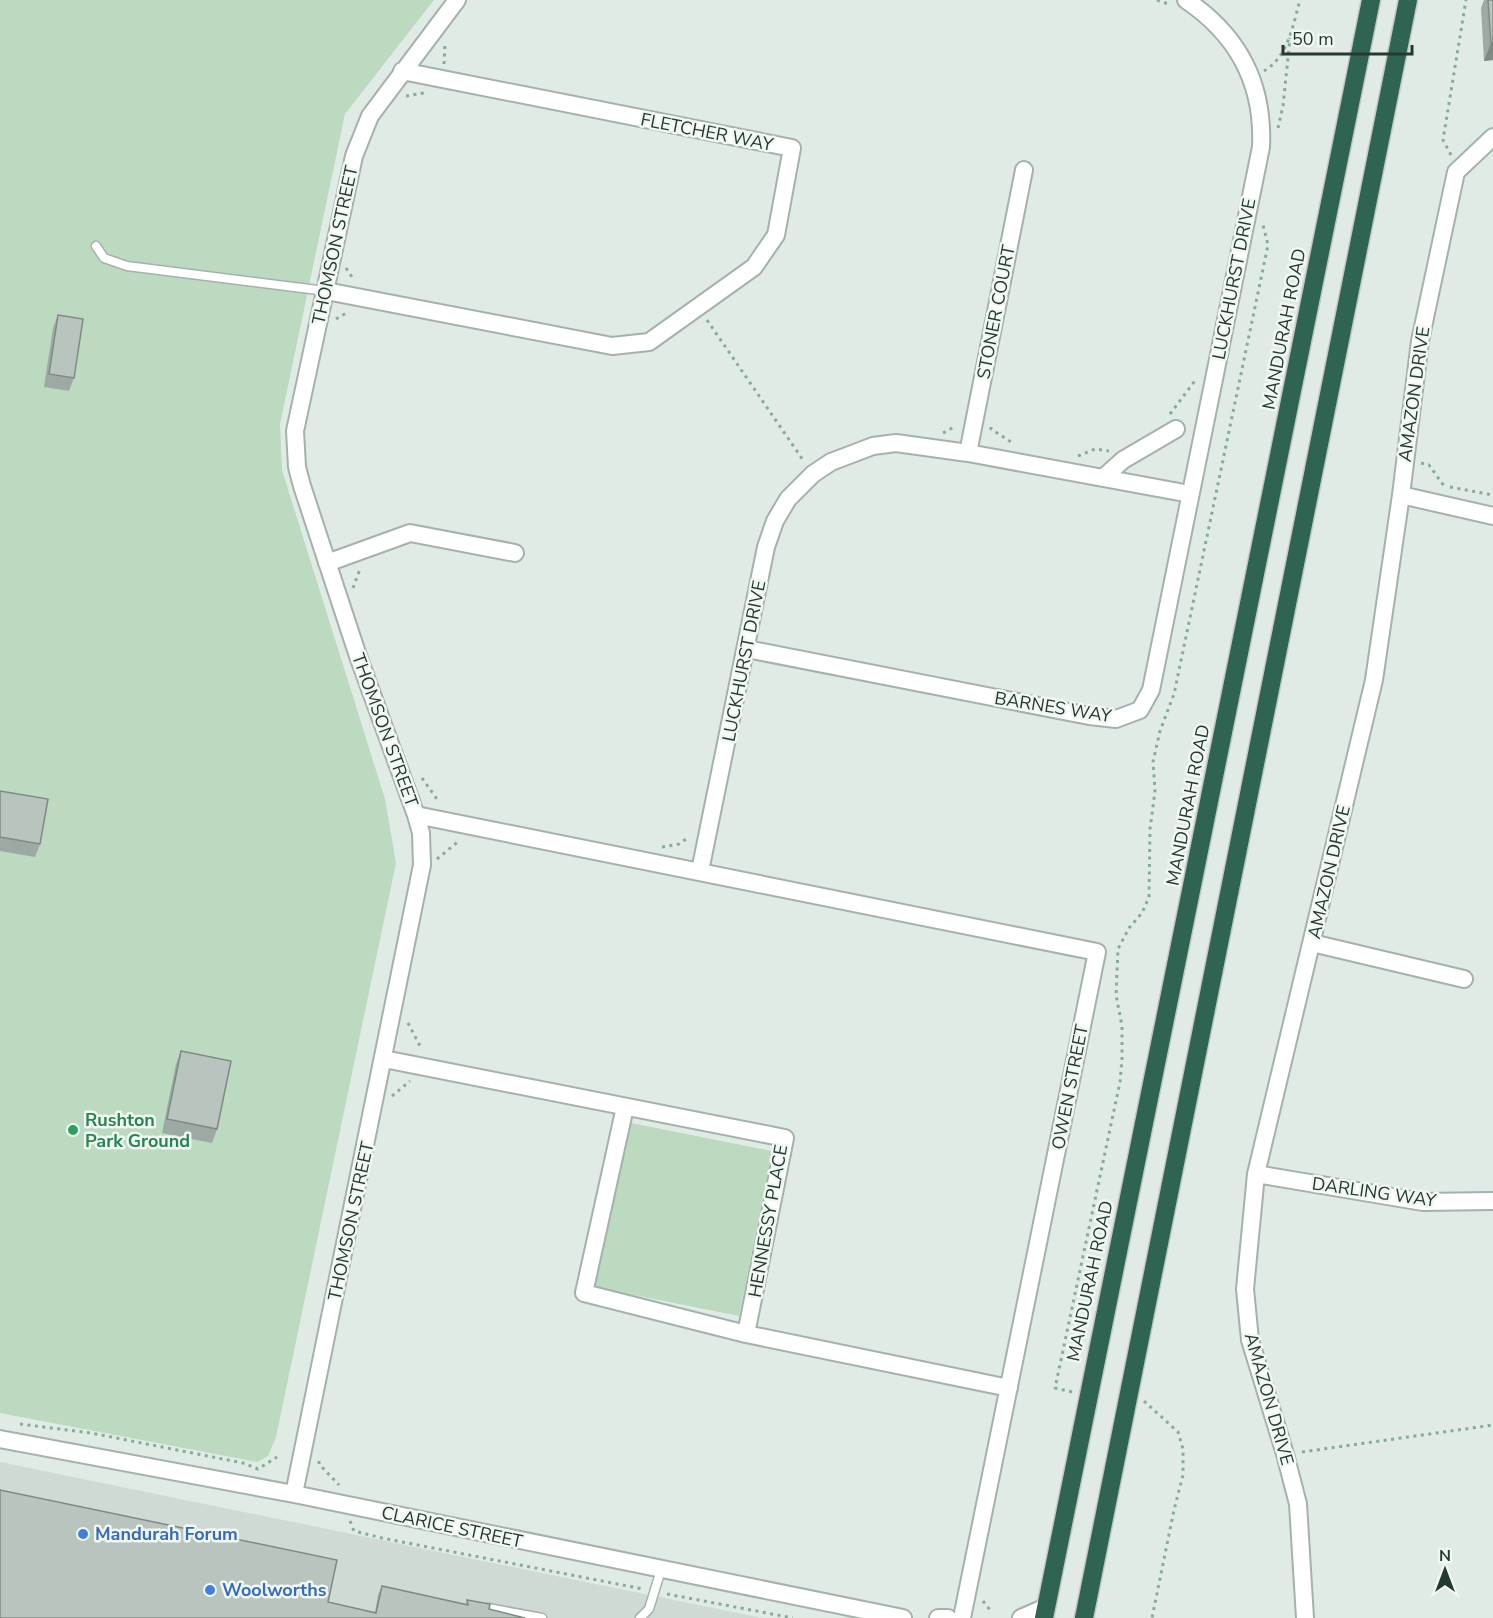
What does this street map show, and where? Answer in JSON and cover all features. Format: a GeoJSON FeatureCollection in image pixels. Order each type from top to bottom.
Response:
{"type":"FeatureCollection","features":[{"type":"Feature","properties":{"kind":"highway"},"geometry":{"type":"LineString","coordinates":[[1366,0],[1366,27]]}},
{"type":"Feature","properties":{"kind":"highway","name":"MANDURAH ROAD"},"geometry":{"type":"LineString","coordinates":[[1045,1613],[1371,0]]}},
{"type":"Feature","properties":{"kind":"highway"},"geometry":{"type":"LineString","coordinates":[[1084,1618],[1408,0]]}},
{"type":"Feature","properties":{"kind":"street","name":"THOMSON STREET"},"geometry":{"type":"LineString","coordinates":[[294,1494],[422,865],[421,833],[416,815],[327,563],[300,477],[295,431],[354,156],[370,116],[457,0]]}},
{"type":"Feature","properties":{"kind":"street","name":"LUCKHURST DRIVE"},"geometry":{"type":"LineString","coordinates":[[700,871],[766,547],[775,521],[788,499],[813,474],[831,462],[873,446],[896,443],[968,453],[1190,494],[1261,147],[1262,125],[1251,73],[1241,56],[1214,22],[1185,0]]}},
{"type":"Feature","properties":{"kind":"street","name":"FLETCHER WAY"},"geometry":{"type":"LineString","coordinates":[[326,291],[612,346],[649,342],[754,267],[776,235],[792,148],[402,71]]}},
{"type":"Feature","properties":{"kind":"street","name":"AMAZON DRIVE"},"geometry":{"type":"LineString","coordinates":[[1306,1618],[1298,1504],[1250,1340],[1245,1289],[1256,1174],[1374,680],[1401,495],[1420,341],[1456,172],[1493,137]]}},
{"type":"Feature","properties":{"kind":"street","name":"STONER COURT"},"geometry":{"type":"LineString","coordinates":[[968,453],[1024,170]]}},
{"type":"Feature","properties":{"kind":"street"},"geometry":{"type":"LineString","coordinates":[[1103,478],[1172,423]]}},
{"type":"Feature","properties":{"kind":"street","name":"BARNES WAY"},"geometry":{"type":"LineString","coordinates":[[747,649],[1089,716],[1116,719],[1140,710],[1151,690],[1190,494]]}},
{"type":"Feature","properties":{"kind":"street"},"geometry":{"type":"LineString","coordinates":[[1401,495],[1493,516]]}},
{"type":"Feature","properties":{"kind":"street"},"geometry":{"type":"LineString","coordinates":[[327,563],[410,533],[515,553]]}},
{"type":"Feature","properties":{"kind":"street"},"geometry":{"type":"LineString","coordinates":[[416,815],[700,871]]}},
{"type":"Feature","properties":{"kind":"street","name":"OWEN STREET"},"geometry":{"type":"LineString","coordinates":[[700,871],[1096,952],[962,1618]]}},
{"type":"Feature","properties":{"kind":"street"},"geometry":{"type":"LineString","coordinates":[[1312,943],[1464,979]]}},
{"type":"Feature","properties":{"kind":"street","name":"HENNESSY PLACE"},"geometry":{"type":"LineString","coordinates":[[384,1059],[785,1138],[746,1334]]}},
{"type":"Feature","properties":{"kind":"street"},"geometry":{"type":"LineString","coordinates":[[625,1107],[584,1293],[746,1334],[1009,1388]]}},
{"type":"Feature","properties":{"kind":"street","name":"DARLING WAY"},"geometry":{"type":"LineString","coordinates":[[1256,1174],[1424,1202],[1493,1201]]}},
{"type":"Feature","properties":{"kind":"street","name":"CLARICE STREET"},"geometry":{"type":"LineString","coordinates":[[0,1439],[294,1494],[903,1618]]}},
{"type":"Feature","properties":{"kind":"street"},"geometry":{"type":"LineString","coordinates":[[1021,1618],[1045,1613]]}},
{"type":"Feature","properties":{"kind":"street"},"geometry":{"type":"LineString","coordinates":[[938,1618],[948,1618]]}},
{"type":"Feature","properties":{"kind":"lane"},"geometry":{"type":"LineString","coordinates":[[96,246],[104,258],[127,266],[326,291]]}},
{"type":"Feature","properties":{"kind":"lane"},"geometry":{"type":"LineString","coordinates":[[640,1618],[649,1609],[661,1570]]}},
{"type":"Feature","properties":{"kind":"lane"},"geometry":{"type":"LineString","coordinates":[[476,1618],[488,1608],[542,1618]]}},
{"type":"Feature","properties":{"kind":"path"},"geometry":{"type":"LineString","coordinates":[[1278,129],[1283,106],[1290,38],[1300,0]]}},
{"type":"Feature","properties":{"kind":"path"},"geometry":{"type":"LineString","coordinates":[[1455,161],[1443,140],[1466,0]]}},
{"type":"Feature","properties":{"kind":"path"},"geometry":{"type":"LineString","coordinates":[[1251,73],[1262,72],[1275,65],[1290,38]]}},
{"type":"Feature","properties":{"kind":"path"},"geometry":{"type":"LineString","coordinates":[[403,97],[429,92]]}},
{"type":"Feature","properties":{"kind":"path"},"geometry":{"type":"LineString","coordinates":[[1088,1395],[1055,1388],[1119,1082],[1122,1026],[1116,995],[1118,949],[1142,913],[1149,897],[1150,829],[1155,791],[1153,762],[1160,731],[1174,694],[1268,245],[1260,218]]}},
{"type":"Feature","properties":{"kind":"path"},"geometry":{"type":"LineString","coordinates":[[344,265],[357,284]]}},
{"type":"Feature","properties":{"kind":"path"},"geometry":{"type":"LineString","coordinates":[[698,307],[813,474]]}},
{"type":"Feature","properties":{"kind":"path"},"geometry":{"type":"LineString","coordinates":[[331,322],[352,310]]}},
{"type":"Feature","properties":{"kind":"path"},"geometry":{"type":"LineString","coordinates":[[1217,362],[1242,366]]}},
{"type":"Feature","properties":{"kind":"path"},"geometry":{"type":"LineString","coordinates":[[1172,423],[1198,378]]}},
{"type":"Feature","properties":{"kind":"path"},"geometry":{"type":"LineString","coordinates":[[933,431],[944,433],[956,426],[963,409],[989,415],[991,429],[1015,445]]}},
{"type":"Feature","properties":{"kind":"path"},"geometry":{"type":"LineString","coordinates":[[1074,457],[1095,449],[1109,451]]}},
{"type":"Feature","properties":{"kind":"path"},"geometry":{"type":"LineString","coordinates":[[1405,459],[1429,465],[1443,486],[1493,495]]}},
{"type":"Feature","properties":{"kind":"path"},"geometry":{"type":"LineString","coordinates":[[652,848],[679,844],[691,835]]}},
{"type":"Feature","properties":{"kind":"path"},"geometry":{"type":"LineString","coordinates":[[1130,1395],[1140,1397],[1179,1432],[1183,1449],[1183,1474],[1152,1618]]}},
{"type":"Feature","properties":{"kind":"path"},"geometry":{"type":"LineString","coordinates":[[10,1423],[91,1432],[243,1462],[258,1469],[276,1456]]}},
{"type":"Feature","properties":{"kind":"path"},"geometry":{"type":"LineString","coordinates":[[1285,1454],[1493,1425]]}},
{"type":"Feature","properties":{"kind":"path"},"geometry":{"type":"LineString","coordinates":[[350,1519],[354,1531],[382,1538],[793,1618]]}},
{"type":"Feature","properties":{"kind":"shaded area"},"geometry":{"type":"Polygon","coordinates":[[[0,1462],[762,1618],[0,1618],[0,1462]]]}},
{"type":"Feature","properties":{"kind":"green space"},"geometry":{"type":"Polygon","coordinates":[[[0,0],[434,0],[345,114],[280,424],[282,470],[385,799],[396,863],[276,1437],[268,1456],[257,1462],[0,1413],[0,0]]]}},
{"type":"Feature","properties":{"kind":"green space"},"geometry":{"type":"Polygon","coordinates":[[[626,1122],[772,1151],[739,1316],[594,1287],[626,1122]]]}},
{"type":"Feature","properties":{"kind":"building"},"geometry":{"type":"Polygon","coordinates":[[[1488,0],[1493,0],[1493,43],[1491,43],[1488,0]]]}},
{"type":"Feature","properties":{"kind":"building"},"geometry":{"type":"Polygon","coordinates":[[[58,315],[83,319],[74,378],[49,374],[58,315]]]}},
{"type":"Feature","properties":{"kind":"building"},"geometry":{"type":"Polygon","coordinates":[[[0,791],[48,799],[40,844],[0,837],[0,791]]]}},
{"type":"Feature","properties":{"kind":"building"},"geometry":{"type":"Polygon","coordinates":[[[181,1051],[231,1061],[217,1129],[167,1119],[181,1051]]]}},
{"type":"Feature","properties":{"kind":"building","name":"Mandurah Forum"},"geometry":{"type":"Polygon","coordinates":[[[0,1490],[337,1560],[328,1602],[376,1613],[382,1586],[468,1605],[467,1600],[490,1604],[489,1609],[525,1618],[0,1618],[0,1490]]]}},
{"type":"Feature","properties":{"kind":"place","name":"Rushton Park Ground"},"geometry":{"type":"Point","coordinates":[73,1130]}},
{"type":"Feature","properties":{"kind":"place","name":"Mandurah Forum"},"geometry":{"type":"Point","coordinates":[83,1534]}},
{"type":"Feature","properties":{"kind":"place","name":"Woolworths"},"geometry":{"type":"Point","coordinates":[210,1590]}}]}
